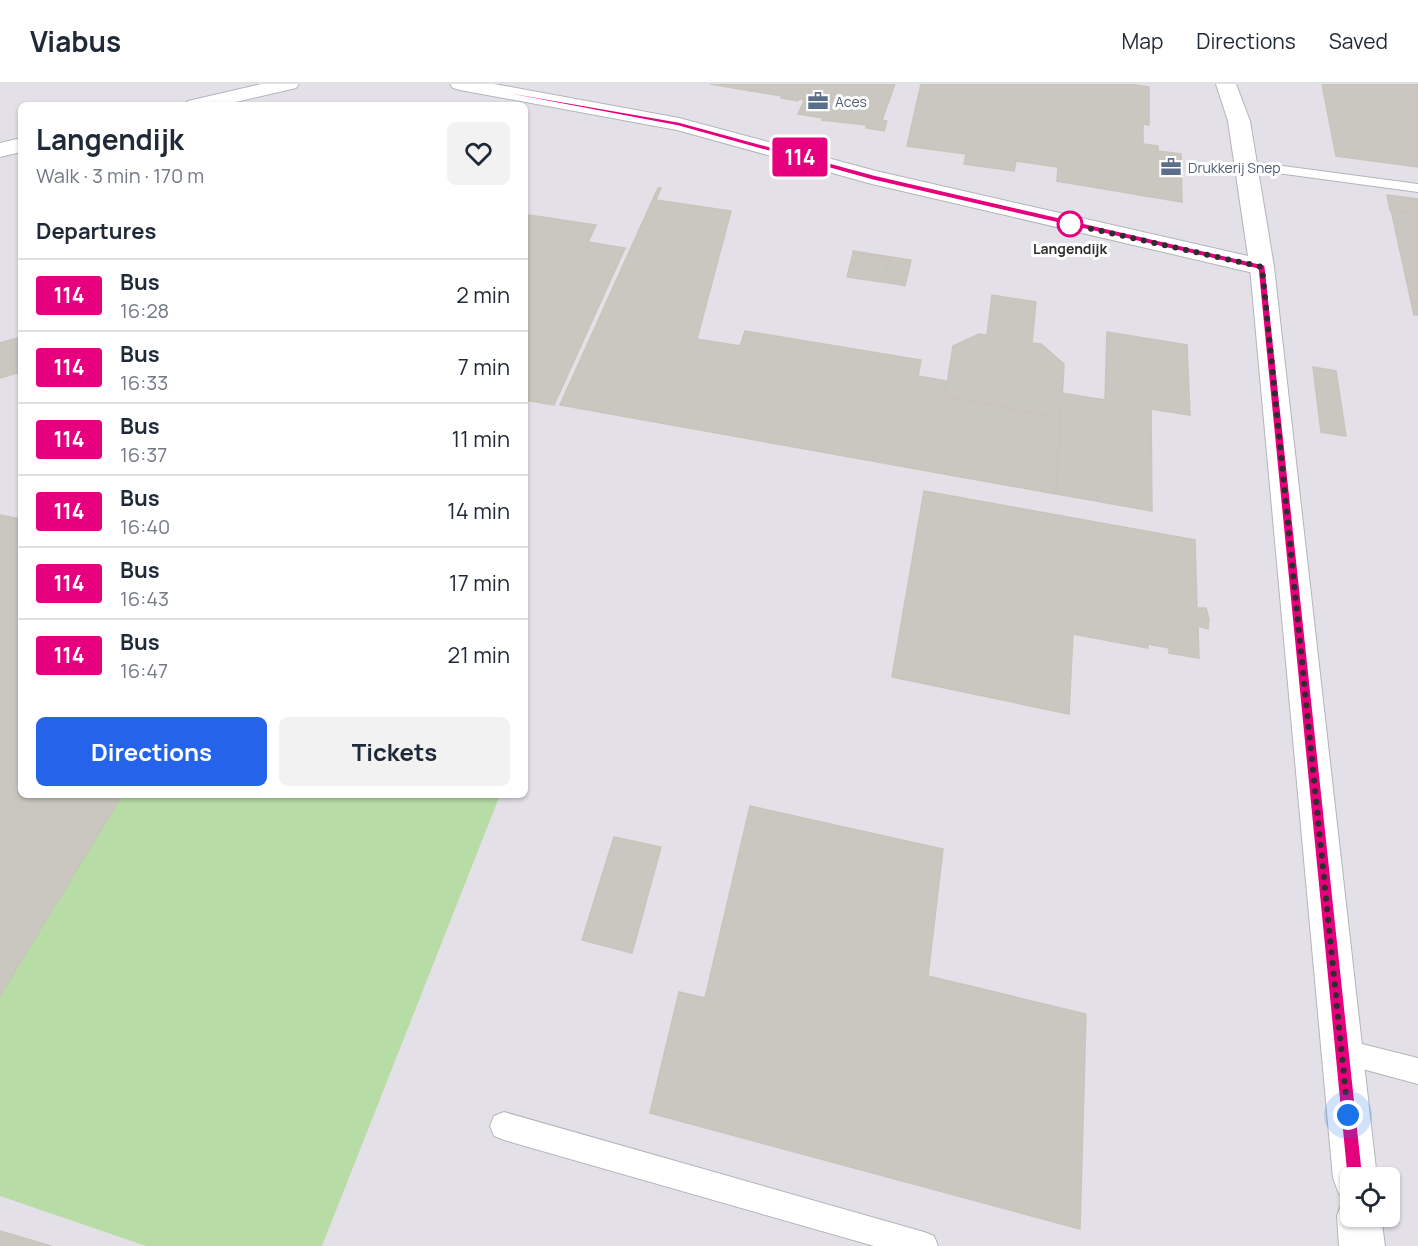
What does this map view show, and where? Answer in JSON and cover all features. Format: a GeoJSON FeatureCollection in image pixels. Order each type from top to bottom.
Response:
{"type":"FeatureCollection","features":[{"type":"Feature","properties":{"kind":"street"},"geometry":{"type":"LineString","coordinates":[[208,102],[289,84]]}},
{"type":"Feature","properties":{"kind":"street"},"geometry":{"type":"LineString","coordinates":[[460,84],[679,124],[872,177],[1262,267]]}},
{"type":"Feature","properties":{"kind":"street"},"geometry":{"type":"LineString","coordinates":[[1226,84],[1239,121],[1262,267],[1354,1167]]}},
{"type":"Feature","properties":{"kind":"street"},"geometry":{"type":"LineString","coordinates":[[0,150],[18,147]]}},
{"type":"Feature","properties":{"kind":"street"},"geometry":{"type":"LineString","coordinates":[[1360,1227],[1362,1246]]}},
{"type":"Feature","properties":{"kind":"lane"},"geometry":{"type":"LineString","coordinates":[[1246,165],[1418,188]]}},
{"type":"Feature","properties":{"kind":"lane"},"geometry":{"type":"LineString","coordinates":[[1342,1052],[1418,1071]]}},
{"type":"Feature","properties":{"kind":"lane"},"geometry":{"type":"LineString","coordinates":[[504,1126],[924,1246]]}},
{"type":"Feature","properties":{"kind":"shaded area"},"geometry":{"type":"Polygon","coordinates":[[[0,84],[1418,84],[1418,1246],[0,1246],[0,84]]]}},
{"type":"Feature","properties":{"kind":"green space"},"geometry":{"type":"Polygon","coordinates":[[[86,798],[499,798],[322,1246],[146,1246],[0,1196],[0,936],[86,798]]]}},
{"type":"Feature","properties":{"kind":"building"},"geometry":{"type":"Polygon","coordinates":[[[710,84],[754,84],[751,91],[710,84]]]}},
{"type":"Feature","properties":{"kind":"building"},"geometry":{"type":"Polygon","coordinates":[[[754,84],[812,84],[805,100],[799,99],[798,101],[751,91],[754,84]]]}},
{"type":"Feature","properties":{"kind":"building"},"geometry":{"type":"Polygon","coordinates":[[[812,84],[895,84],[882,120],[887,121],[884,131],[866,128],[867,125],[822,120],[823,118],[798,114],[812,84]]]}},
{"type":"Feature","properties":{"kind":"building"},"geometry":{"type":"Polygon","coordinates":[[[921,84],[1128,84],[1149,87],[1149,125],[1143,124],[1143,144],[1158,146],[1158,151],[1181,154],[1182,202],[1057,181],[1058,167],[1016,161],[1014,171],[964,164],[966,154],[907,146],[921,84]]]}},
{"type":"Feature","properties":{"kind":"building"},"geometry":{"type":"Polygon","coordinates":[[[1322,84],[1418,84],[1418,167],[1336,156],[1322,84]]]}},
{"type":"Feature","properties":{"kind":"building"},"geometry":{"type":"Polygon","coordinates":[[[658,188],[661,188],[656,200],[731,211],[697,339],[740,346],[745,331],[921,360],[918,376],[947,381],[945,397],[1060,417],[1056,494],[560,405],[658,188]]]}},
{"type":"Feature","properties":{"kind":"building"},"geometry":{"type":"Polygon","coordinates":[[[1387,195],[1418,199],[1418,214],[1390,210],[1387,195]]]}},
{"type":"Feature","properties":{"kind":"building"},"geometry":{"type":"Polygon","coordinates":[[[1391,210],[1418,214],[1418,315],[1414,315],[1391,210]]]}},
{"type":"Feature","properties":{"kind":"building"},"geometry":{"type":"Polygon","coordinates":[[[529,215],[596,225],[588,242],[625,248],[554,405],[528,401],[529,215]]]}},
{"type":"Feature","properties":{"kind":"building"},"geometry":{"type":"Polygon","coordinates":[[[853,251],[911,260],[905,286],[902,282],[884,279],[889,258],[853,253],[853,251]]]}},
{"type":"Feature","properties":{"kind":"building"},"geometry":{"type":"Polygon","coordinates":[[[853,253],[889,258],[884,279],[902,282],[902,285],[847,277],[853,253]]]}},
{"type":"Feature","properties":{"kind":"building"},"geometry":{"type":"Polygon","coordinates":[[[992,295],[1036,302],[1032,343],[1041,344],[1064,364],[1061,417],[945,397],[953,346],[979,334],[987,335],[992,295]]]}},
{"type":"Feature","properties":{"kind":"building"},"geometry":{"type":"Polygon","coordinates":[[[1107,332],[1187,345],[1190,415],[1151,409],[1152,511],[1056,494],[1062,393],[1105,400],[1107,332]]]}},
{"type":"Feature","properties":{"kind":"building"},"geometry":{"type":"Polygon","coordinates":[[[18,338],[18,373],[0,378],[0,343],[18,338]]]}},
{"type":"Feature","properties":{"kind":"building"},"geometry":{"type":"Polygon","coordinates":[[[1313,367],[1336,371],[1346,436],[1321,432],[1313,367]]]}},
{"type":"Feature","properties":{"kind":"building"},"geometry":{"type":"Polygon","coordinates":[[[924,491],[1195,540],[1197,608],[1206,608],[1209,619],[1208,629],[1198,626],[1199,658],[1169,653],[1169,648],[1148,644],[1148,648],[1073,634],[1069,714],[892,677],[924,491]]]}},
{"type":"Feature","properties":{"kind":"building"},"geometry":{"type":"Polygon","coordinates":[[[0,515],[18,518],[18,798],[120,798],[0,996],[0,515]]]}},
{"type":"Feature","properties":{"kind":"building"},"geometry":{"type":"Polygon","coordinates":[[[750,806],[943,849],[928,976],[1086,1014],[1080,1229],[650,1113],[679,992],[705,998],[750,806]]]}},
{"type":"Feature","properties":{"kind":"building"},"geometry":{"type":"Polygon","coordinates":[[[614,837],[661,847],[632,953],[582,940],[614,837]]]}},
{"type":"Feature","properties":{"kind":"building"},"geometry":{"type":"Polygon","coordinates":[[[0,1231],[51,1246],[0,1246],[0,1231]]]}},
{"type":"Feature","properties":{"kind":"bus line","name":"114"},"geometry":{"type":"LineString","coordinates":[[460,84],[679,124],[872,177],[1262,267],[1354,1167]]}},
{"type":"Feature","properties":{"kind":"place","name":"Aces"},"geometry":{"type":"Point","coordinates":[818,101]}},
{"type":"Feature","properties":{"kind":"place","name":"Drukkerij Snep"},"geometry":{"type":"Point","coordinates":[1171,167]}},
{"type":"Feature","properties":{"kind":"place","name":"Langendijk"},"geometry":{"type":"Point","coordinates":[1070,224]}},
{"type":"Feature","properties":{"kind":"route"},"geometry":{"type":"LineString","coordinates":[[1070,224],[1262,267],[1348,1115]]}}]}
